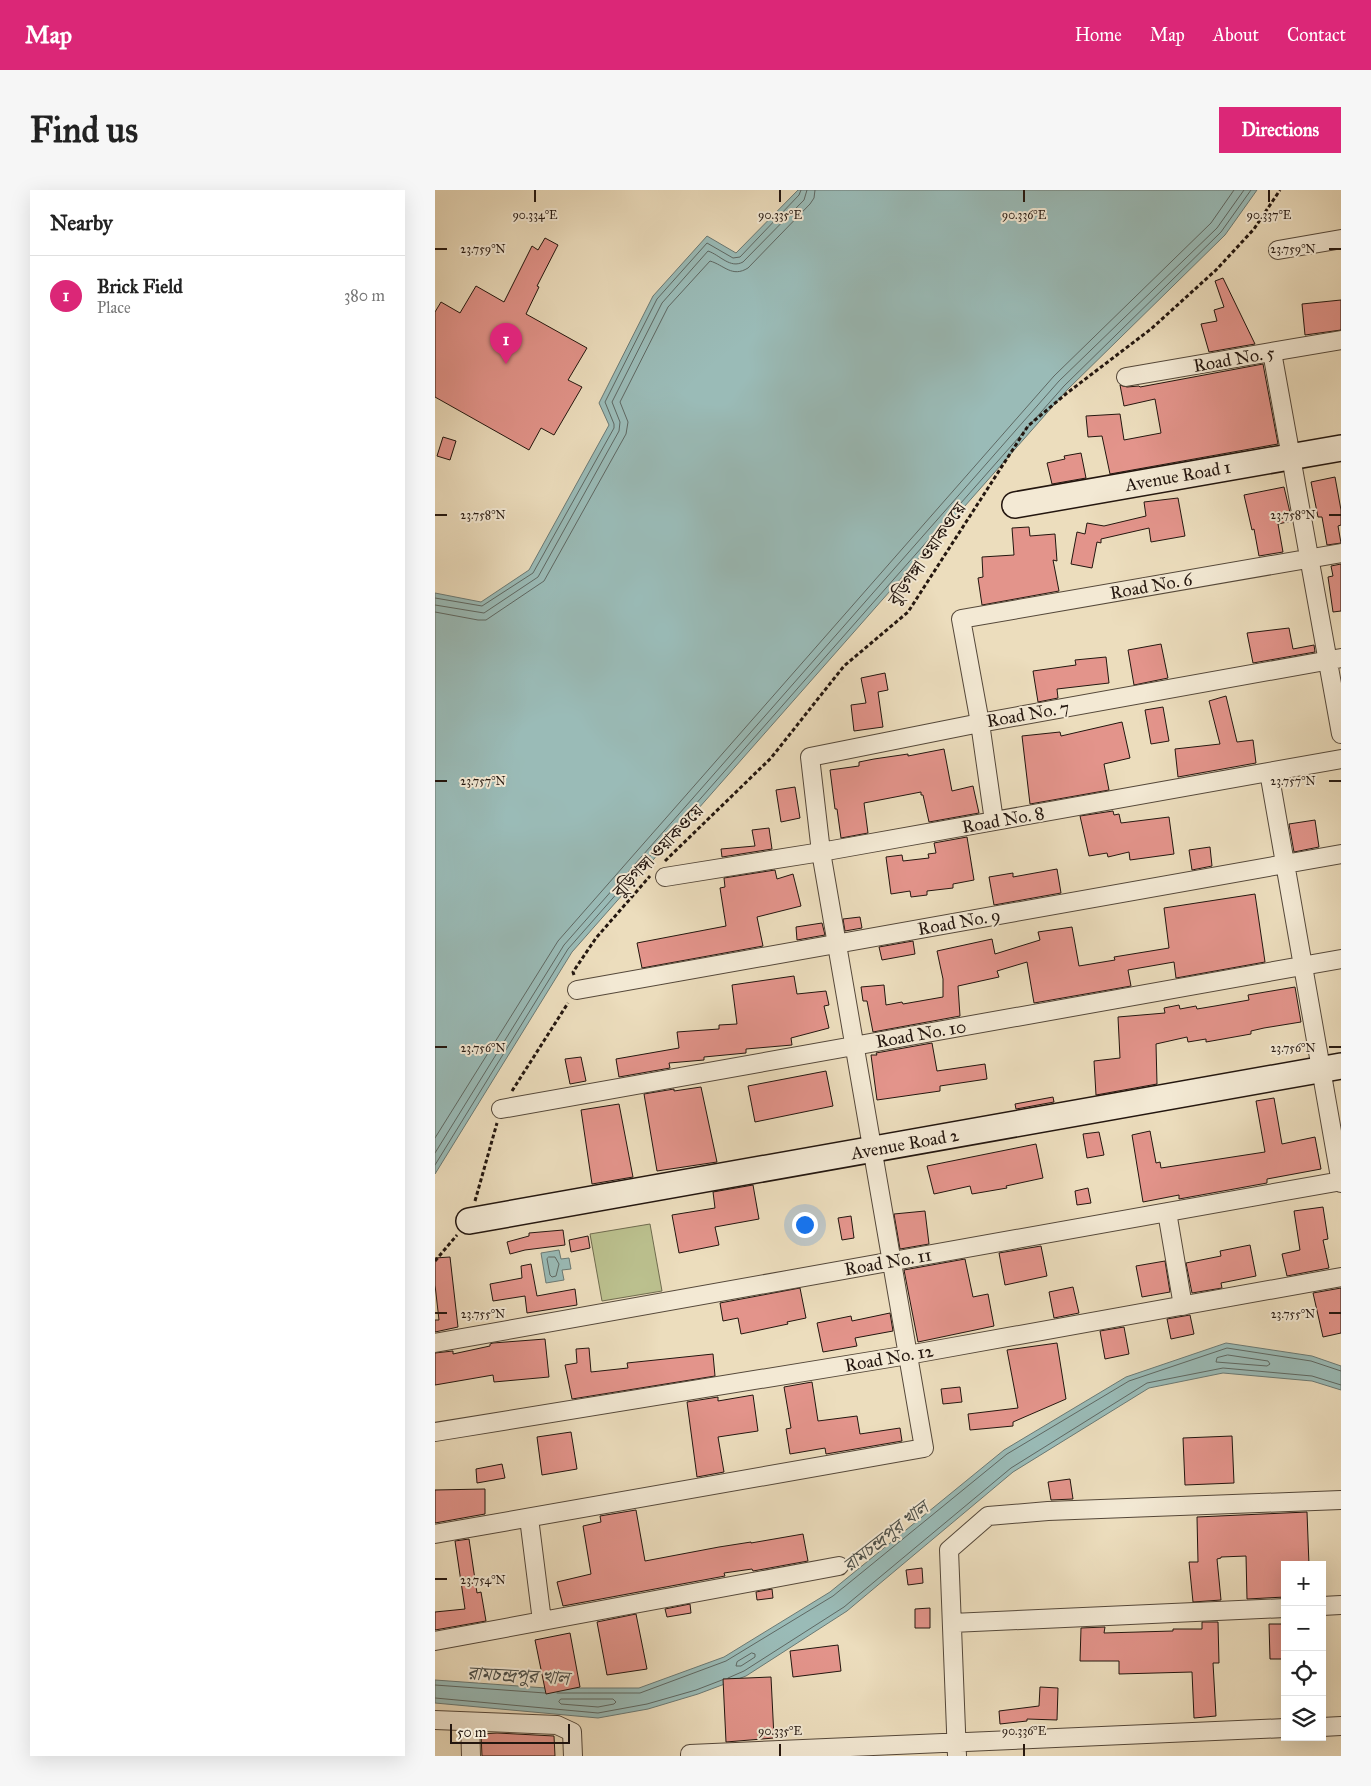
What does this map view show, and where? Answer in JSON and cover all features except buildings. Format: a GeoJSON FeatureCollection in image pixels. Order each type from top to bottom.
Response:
{"type":"FeatureCollection","features":[{"type":"Feature","properties":{"kind":"street"},"geometry":{"type":"LineString","coordinates":[[1278,250],[1341,239]]}},
{"type":"Feature","properties":{"kind":"street","name":"Road No. 5"},"geometry":{"type":"LineString","coordinates":[[1126,377],[1341,340]]}},
{"type":"Feature","properties":{"kind":"street"},"geometry":{"type":"LineString","coordinates":[[1272,352],[1309,559],[1334,659],[1341,734]]}},
{"type":"Feature","properties":{"kind":"street","name":"Avenue Road 1"},"geometry":{"type":"LineString","coordinates":[[1015,505],[1341,448]]}},
{"type":"Feature","properties":{"kind":"street","name":"Road No. 6"},"geometry":{"type":"LineString","coordinates":[[980,723],[961,619],[1341,554]]}},
{"type":"Feature","properties":{"kind":"street","name":"Road No. 7"},"geometry":{"type":"LineString","coordinates":[[821,852],[810,757],[980,723],[1334,659]]}},
{"type":"Feature","properties":{"kind":"street"},"geometry":{"type":"LineString","coordinates":[[980,723],[994,821]]}},
{"type":"Feature","properties":{"kind":"street","name":"Road No. 8"},"geometry":{"type":"LineString","coordinates":[[659,871],[821,852],[1341,760]]}},
{"type":"Feature","properties":{"kind":"street"},"geometry":{"type":"LineString","coordinates":[[1269,772],[1303,966],[1331,1068],[1341,1182]]}},
{"type":"Feature","properties":{"kind":"street"},"geometry":{"type":"LineString","coordinates":[[435,1534],[923,1448],[821,852]]}},
{"type":"Feature","properties":{"kind":"street","name":"Road No. 9"},"geometry":{"type":"LineString","coordinates":[[577,990],[1341,854]]}},
{"type":"Feature","properties":{"kind":"street","name":"Road No. 10"},"geometry":{"type":"LineString","coordinates":[[501,1109],[1341,959]]}},
{"type":"Feature","properties":{"kind":"street","name":"Avenue Road 2"},"geometry":{"type":"LineString","coordinates":[[469,1221],[1331,1068]]}},
{"type":"Feature","properties":{"kind":"street","name":"Road No. 11"},"geometry":{"type":"LineString","coordinates":[[435,1343],[1341,1182]]}},
{"type":"Feature","properties":{"kind":"street"},"geometry":{"type":"LineString","coordinates":[[1167,1212],[1183,1306]]}},
{"type":"Feature","properties":{"kind":"street","name":"Road No. 12"},"geometry":{"type":"LineString","coordinates":[[435,1432],[908,1355],[1341,1277]]}},
{"type":"Feature","properties":{"kind":"street"},"geometry":{"type":"LineString","coordinates":[[957,1749],[949,1550],[988,1516],[1049,1510],[1341,1500]]}},
{"type":"Feature","properties":{"kind":"street"},"geometry":{"type":"LineString","coordinates":[[529,1518],[542,1621]]}},
{"type":"Feature","properties":{"kind":"street"},"geometry":{"type":"LineString","coordinates":[[435,1641],[839,1566]]}},
{"type":"Feature","properties":{"kind":"street"},"geometry":{"type":"LineString","coordinates":[[1326,1606],[1341,1605]]}},
{"type":"Feature","properties":{"kind":"street"},"geometry":{"type":"LineString","coordinates":[[953,1623],[1281,1608]]}},
{"type":"Feature","properties":{"kind":"street"},"geometry":{"type":"LineString","coordinates":[[435,1720],[557,1725],[571,1732],[573,1756]]}},
{"type":"Feature","properties":{"kind":"street"},"geometry":{"type":"LineString","coordinates":[[470,1722],[471,1756]]}},
{"type":"Feature","properties":{"kind":"street"},"geometry":{"type":"LineString","coordinates":[[1326,1727],[1341,1726]]}},
{"type":"Feature","properties":{"kind":"street"},"geometry":{"type":"LineString","coordinates":[[690,1756],[690,1754],[957,1749],[1281,1728]]}},
{"type":"Feature","properties":{"kind":"path","name":"বুড়িগঙ্গা ওয়াকওয়ে"},"geometry":{"type":"LineString","coordinates":[[577,990],[573,972],[596,938],[659,871],[771,758],[844,666],[908,612],[1028,426],[1067,392],[1151,329],[1215,270],[1255,229],[1279,190]]}},
{"type":"Feature","properties":{"kind":"green space"},"geometry":{"type":"Polygon","coordinates":[[[650,1224],[662,1291],[602,1301],[590,1234],[650,1224]]]}},
{"type":"Feature","properties":{"kind":"water"},"geometry":{"type":"Polygon","coordinates":[[[798,190],[1257,190],[1225,235],[1068,389],[572,952],[435,1174],[435,593],[481,602],[529,570],[609,425],[599,403],[653,296],[707,236],[736,253],[798,190]]]}},
{"type":"Feature","properties":{"kind":"water"},"geometry":{"type":"Polygon","coordinates":[[[559,1250],[561,1259],[569,1258],[571,1269],[562,1270],[564,1280],[546,1283],[541,1253],[559,1250]]]}},
{"type":"Feature","properties":{"kind":"water"},"geometry":{"type":"Polygon","coordinates":[[[1226,1343],[1312,1356],[1341,1366],[1341,1390],[1312,1381],[1223,1373],[1149,1388],[1013,1472],[847,1611],[746,1676],[698,1694],[648,1709],[598,1718],[435,1703],[435,1680],[546,1688],[639,1688],[724,1657],[830,1592],[1004,1450],[1126,1377],[1226,1343]]]}},
{"type":"Feature","properties":{"kind":"place","name":"Brick Field"},"geometry":{"type":"Point","coordinates":[506,364]}},
{"type":"Feature","properties":{"kind":"water label","name":"রামচন্দ্রপুর খাল"},"geometry":{"type":"Point","coordinates":[885,1536]}},
{"type":"Feature","properties":{"kind":"water label","name":"রামচন্দ্রপুর খাল"},"geometry":{"type":"Point","coordinates":[518,1675]}}]}
